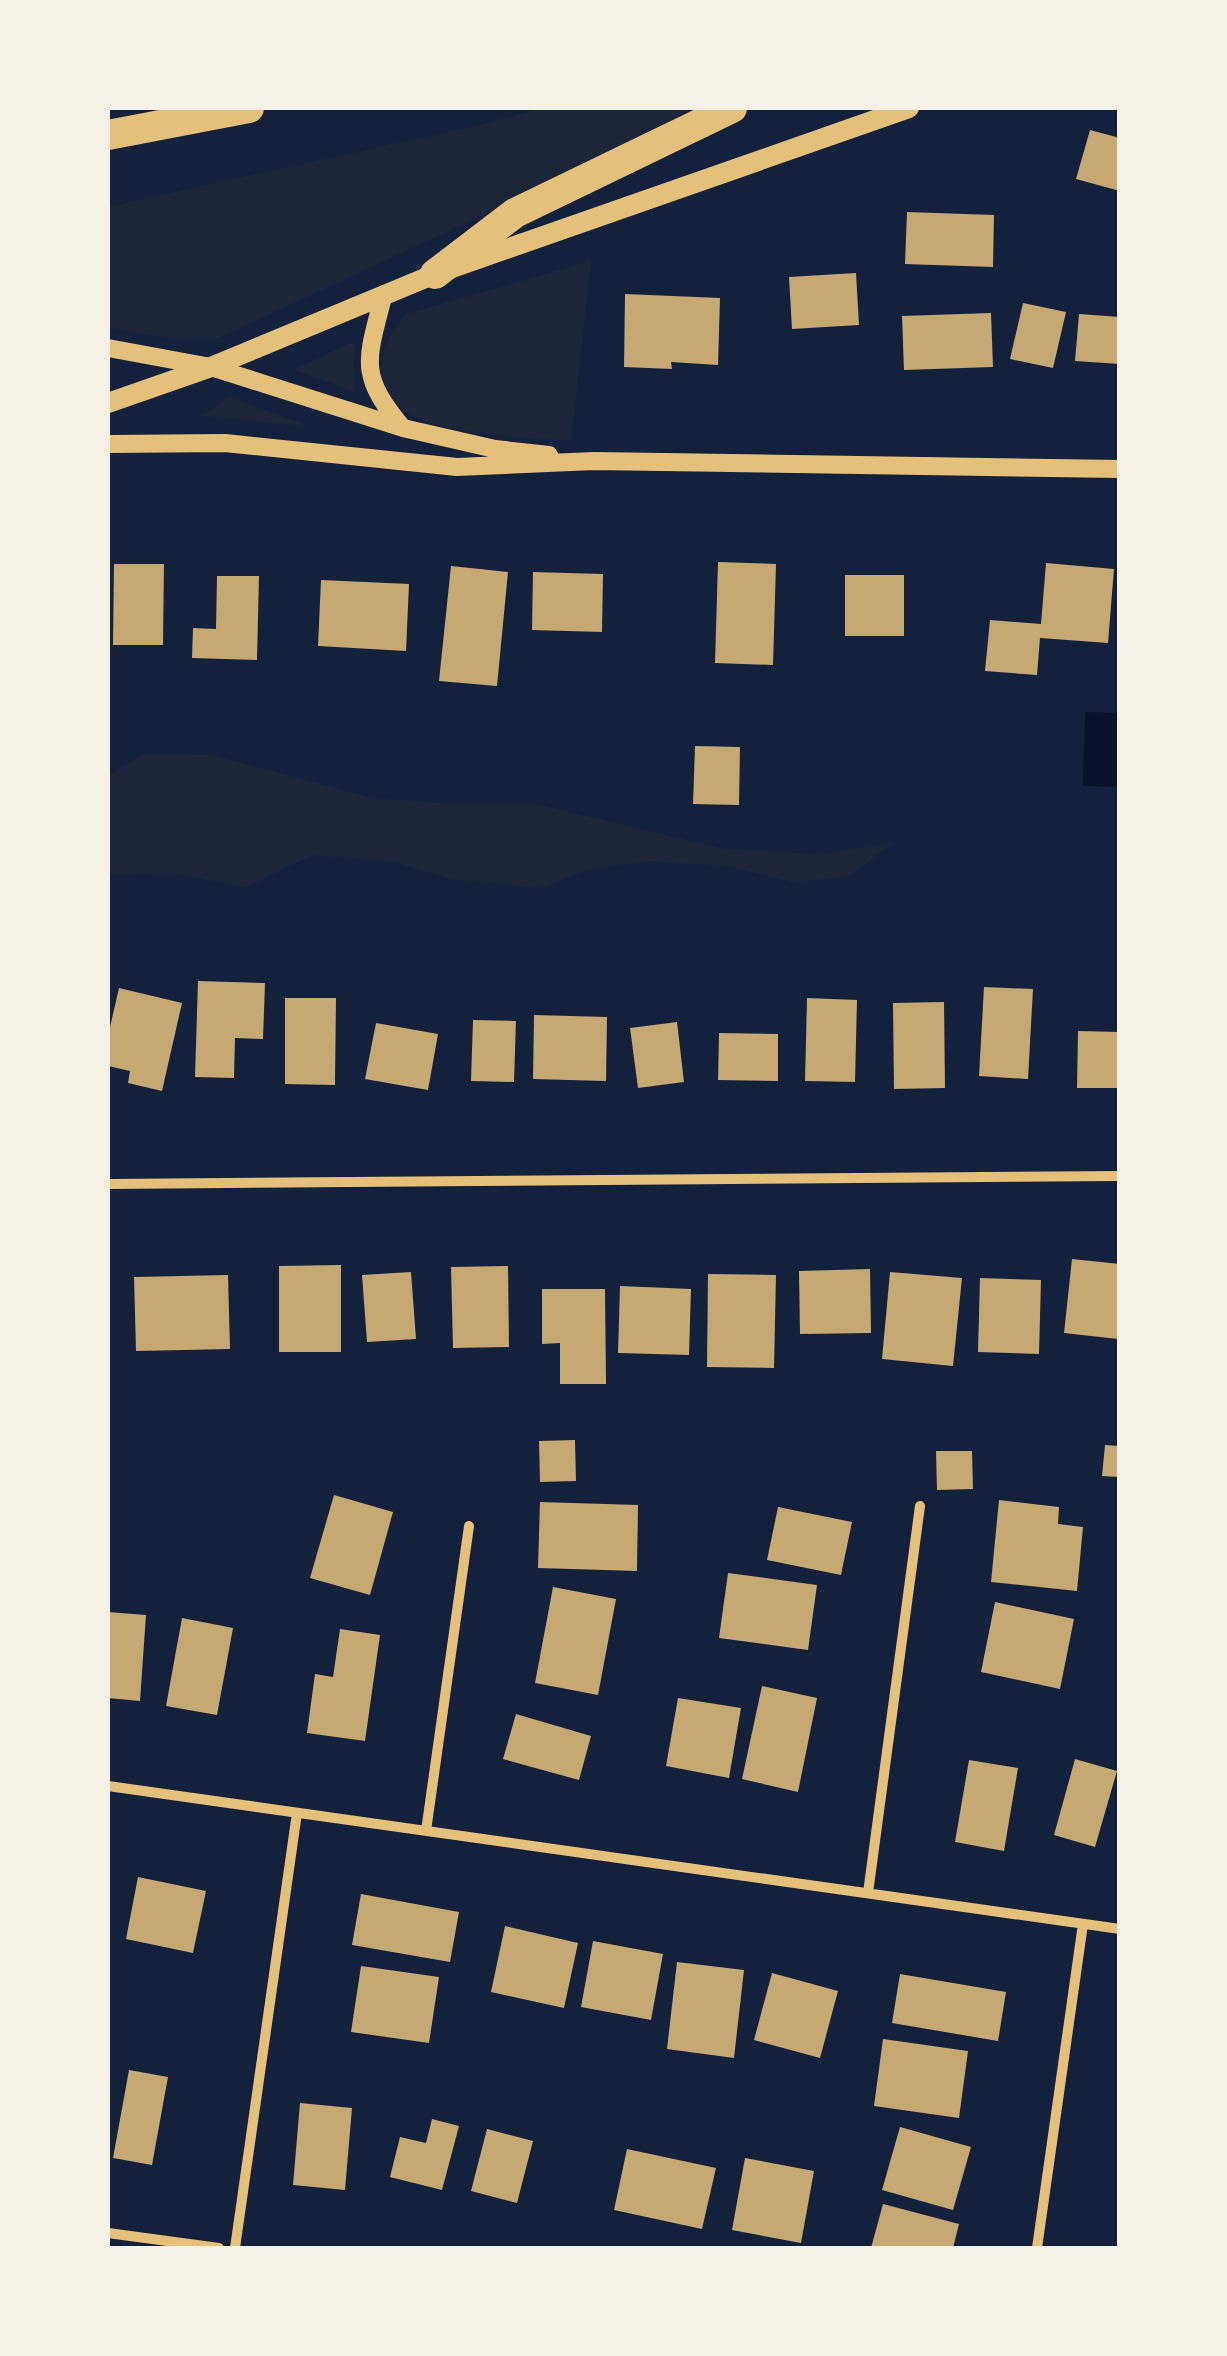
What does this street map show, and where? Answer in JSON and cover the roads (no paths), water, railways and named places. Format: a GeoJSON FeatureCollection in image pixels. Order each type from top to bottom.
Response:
{"type":"FeatureCollection","features":[{"type":"Feature","properties":{"kind":"highway"},"geometry":{"type":"LineString","coordinates":[[108,135],[249,108]]}},
{"type":"Feature","properties":{"kind":"highway"},"geometry":{"type":"LineString","coordinates":[[436,274],[515,213],[732,108]]}},
{"type":"Feature","properties":{"kind":"main road"},"geometry":{"type":"LineString","coordinates":[[108,403],[211,368],[436,274],[909,108]]}},
{"type":"Feature","properties":{"kind":"street"},"geometry":{"type":"LineString","coordinates":[[383,297],[368,369],[379,397],[403,428]]}},
{"type":"Feature","properties":{"kind":"street"},"geometry":{"type":"LineString","coordinates":[[108,348],[211,368],[403,428],[496,449],[594,460]]}},
{"type":"Feature","properties":{"kind":"street"},"geometry":{"type":"LineString","coordinates":[[108,444],[224,443],[457,468],[594,460],[1120,469]]}},
{"type":"Feature","properties":{"kind":"street"},"geometry":{"type":"LineString","coordinates":[[108,1184],[1120,1176]]}},
{"type":"Feature","properties":{"kind":"street"},"geometry":{"type":"LineString","coordinates":[[868,1894],[920,1506]]}},
{"type":"Feature","properties":{"kind":"street"},"geometry":{"type":"LineString","coordinates":[[426,1831],[469,1526]]}},
{"type":"Feature","properties":{"kind":"street"},"geometry":{"type":"LineString","coordinates":[[108,1786],[1120,1929]]}},
{"type":"Feature","properties":{"kind":"street"},"geometry":{"type":"LineString","coordinates":[[235,2248],[297,1813]]}},
{"type":"Feature","properties":{"kind":"street"},"geometry":{"type":"LineString","coordinates":[[1037,2248],[1083,1924]]}},
{"type":"Feature","properties":{"kind":"street"},"geometry":{"type":"LineString","coordinates":[[108,2233],[219,2248]]}}]}
